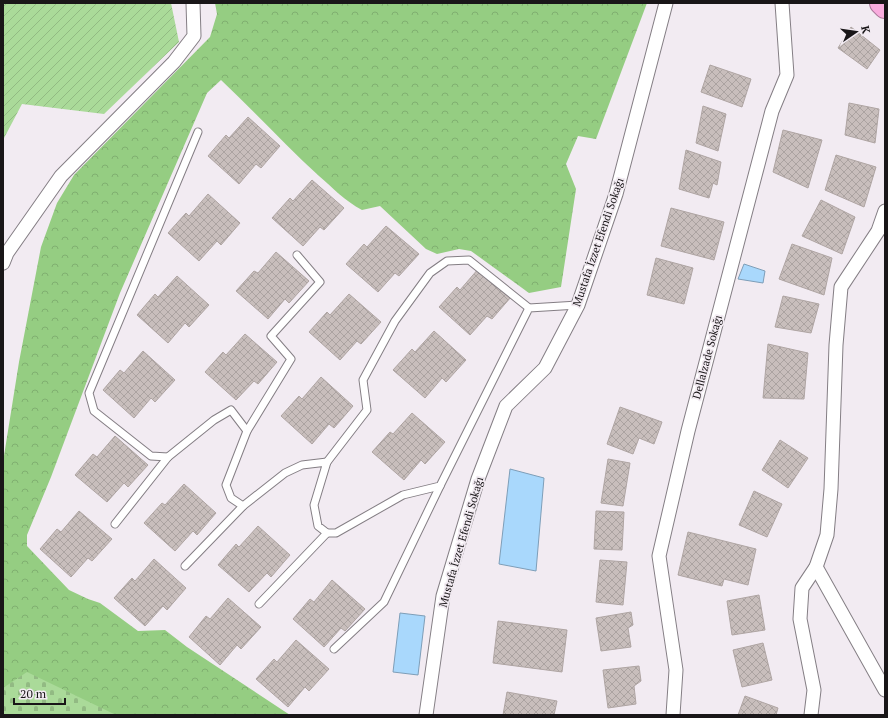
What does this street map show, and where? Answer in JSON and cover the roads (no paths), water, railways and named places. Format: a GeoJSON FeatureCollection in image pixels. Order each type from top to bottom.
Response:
{"type":"FeatureCollection","features":[{"type":"Feature","properties":{"kind":"highway"},"geometry":{"type":"LineString","coordinates":[[881,3],[885,7]]}},
{"type":"Feature","properties":{"kind":"street"},"geometry":{"type":"LineString","coordinates":[[4,255],[61,176],[174,62],[194,36],[193,3]]}},
{"type":"Feature","properties":{"kind":"street","name":"Mustafa İzzet Efendi Sokağı"},"geometry":{"type":"LineString","coordinates":[[426,715],[443,596],[478,479],[506,406],[544,368],[578,305],[616,194],[666,3]]}},
{"type":"Feature","properties":{"kind":"street","name":"Dellalzade Sokağı"},"geometry":{"type":"LineString","coordinates":[[673,715],[676,670],[658,556],[688,431],[772,111],[787,75],[782,3]]}},
{"type":"Feature","properties":{"kind":"street"},"geometry":{"type":"LineString","coordinates":[[811,715],[814,690],[800,619],[802,588],[816,567],[828,534],[836,345],[841,287],[878,231],[885,211]]}},
{"type":"Feature","properties":{"kind":"street"},"geometry":{"type":"LineString","coordinates":[[816,567],[885,690]]}},
{"type":"Feature","properties":{"kind":"lane"},"geometry":{"type":"LineString","coordinates":[[168,456],[151,456],[94,411],[89,393],[198,132]]}},
{"type":"Feature","properties":{"kind":"lane"},"geometry":{"type":"LineString","coordinates":[[243,506],[231,498],[226,485],[247,431],[291,359],[271,336],[320,282],[297,256]]}},
{"type":"Feature","properties":{"kind":"lane"},"geometry":{"type":"LineString","coordinates":[[440,486],[403,495],[336,533],[327,533],[318,526],[314,505],[327,462],[367,410],[363,380],[395,321],[430,273],[447,261],[469,260],[529,308],[578,305]]}},
{"type":"Feature","properties":{"kind":"lane"},"geometry":{"type":"LineString","coordinates":[[334,649],[384,602],[529,308]]}},
{"type":"Feature","properties":{"kind":"lane"},"geometry":{"type":"LineString","coordinates":[[115,524],[168,456],[214,420],[231,410],[247,431]]}},
{"type":"Feature","properties":{"kind":"lane"},"geometry":{"type":"LineString","coordinates":[[185,566],[243,506],[285,474],[302,465],[327,462]]}},
{"type":"Feature","properties":{"kind":"lane"},"geometry":{"type":"LineString","coordinates":[[259,604],[327,533]]}},
{"type":"Feature","properties":{"kind":"water"},"geometry":{"type":"Polygon","coordinates":[[[744,264],[765,271],[763,283],[738,279],[744,264]]]}},
{"type":"Feature","properties":{"kind":"water"},"geometry":{"type":"Polygon","coordinates":[[[510,469],[544,478],[536,571],[499,564],[510,469]]]}},
{"type":"Feature","properties":{"kind":"water"},"geometry":{"type":"Polygon","coordinates":[[[400,613],[425,616],[418,675],[393,672],[400,613]]]}}]}
